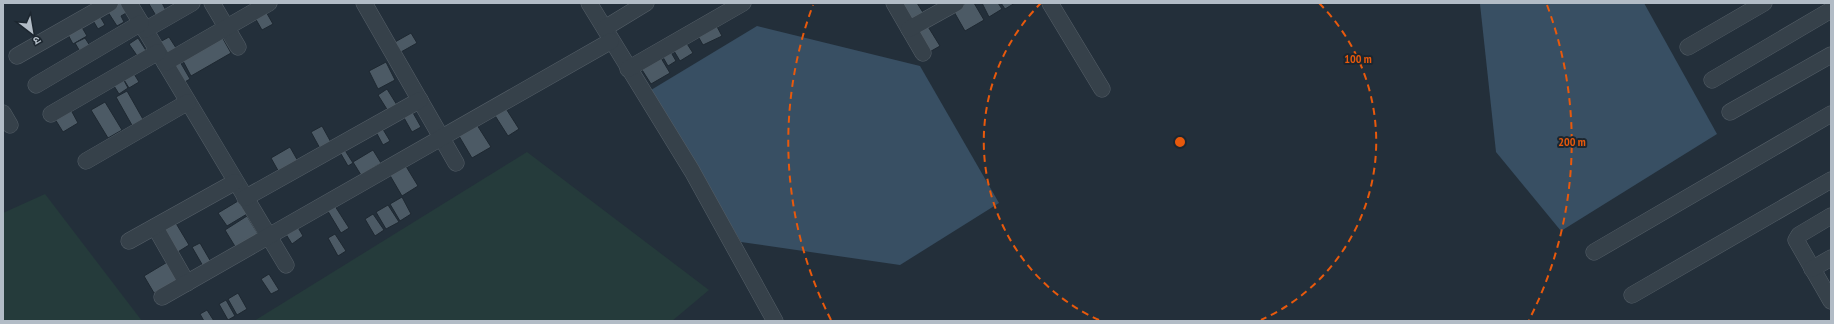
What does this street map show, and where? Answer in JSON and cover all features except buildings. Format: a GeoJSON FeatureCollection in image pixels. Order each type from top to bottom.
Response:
{"type":"FeatureCollection","features":[{"type":"Feature","properties":{"kind":"street"},"geometry":{"type":"LineString","coordinates":[[17,56],[110,3]]}},
{"type":"Feature","properties":{"kind":"street"},"geometry":{"type":"LineString","coordinates":[[129,3],[286,265]]}},
{"type":"Feature","properties":{"kind":"street"},"geometry":{"type":"LineString","coordinates":[[36,85],[143,26],[192,3]]}},
{"type":"Feature","properties":{"kind":"street"},"geometry":{"type":"LineString","coordinates":[[212,3],[238,47]]}},
{"type":"Feature","properties":{"kind":"street"},"geometry":{"type":"LineString","coordinates":[[50,114],[161,58],[226,28],[269,3]]}},
{"type":"Feature","properties":{"kind":"street"},"geometry":{"type":"LineString","coordinates":[[364,3],[456,163]]}},
{"type":"Feature","properties":{"kind":"street"},"geometry":{"type":"LineString","coordinates":[[589,3],[628,69],[692,171],[775,321]]}},
{"type":"Feature","properties":{"kind":"street"},"geometry":{"type":"LineString","coordinates":[[162,297],[539,83],[608,34],[646,3]]}},
{"type":"Feature","properties":{"kind":"street"},"geometry":{"type":"LineString","coordinates":[[628,69],[743,3]]}},
{"type":"Feature","properties":{"kind":"street"},"geometry":{"type":"LineString","coordinates":[[894,3],[923,53]]}},
{"type":"Feature","properties":{"kind":"street"},"geometry":{"type":"LineString","coordinates":[[909,29],[956,3]]}},
{"type":"Feature","properties":{"kind":"street"},"geometry":{"type":"LineString","coordinates":[[1050,3],[1102,89]]}},
{"type":"Feature","properties":{"kind":"street"},"geometry":{"type":"LineString","coordinates":[[1688,47],[1764,3]]}},
{"type":"Feature","properties":{"kind":"street"},"geometry":{"type":"LineString","coordinates":[[1712,80],[1831,10]]}},
{"type":"Feature","properties":{"kind":"street"},"geometry":{"type":"LineString","coordinates":[[1730,112],[1831,55]]}},
{"type":"Feature","properties":{"kind":"street"},"geometry":{"type":"LineString","coordinates":[[245,198],[420,100]]}},
{"type":"Feature","properties":{"kind":"street"},"geometry":{"type":"LineString","coordinates":[[86,161],[188,102]]}},
{"type":"Feature","properties":{"kind":"street"},"geometry":{"type":"LineString","coordinates":[[1594,252],[1831,114]]}},
{"type":"Feature","properties":{"kind":"street"},"geometry":{"type":"LineString","coordinates":[[1632,295],[1831,180]]}},
{"type":"Feature","properties":{"kind":"street"},"geometry":{"type":"LineString","coordinates":[[129,241],[235,182]]}},
{"type":"Feature","properties":{"kind":"street"},"geometry":{"type":"LineString","coordinates":[[1831,216],[1799,235],[1796,240],[1831,301]]}},
{"type":"Feature","properties":{"kind":"street"},"geometry":{"type":"LineString","coordinates":[[155,227],[187,283]]}},
{"type":"Feature","properties":{"kind":"street"},"geometry":{"type":"LineString","coordinates":[[1812,269],[1831,258]]}},
{"type":"Feature","properties":{"kind":"green space"},"geometry":{"type":"Polygon","coordinates":[[[527,152],[709,290],[672,321],[254,321],[527,152]]]}},
{"type":"Feature","properties":{"kind":"green space"},"geometry":{"type":"Polygon","coordinates":[[[45,194],[142,321],[3,321],[3,213],[45,194]]]}},
{"type":"Feature","properties":{"kind":"water"},"geometry":{"type":"Polygon","coordinates":[[[1644,3],[1717,134],[1561,231],[1496,152],[1480,4],[1644,3]]]}},
{"type":"Feature","properties":{"kind":"water"},"geometry":{"type":"Polygon","coordinates":[[[757,26],[920,66],[999,203],[900,265],[741,242],[651,90],[757,26]]]}}]}
